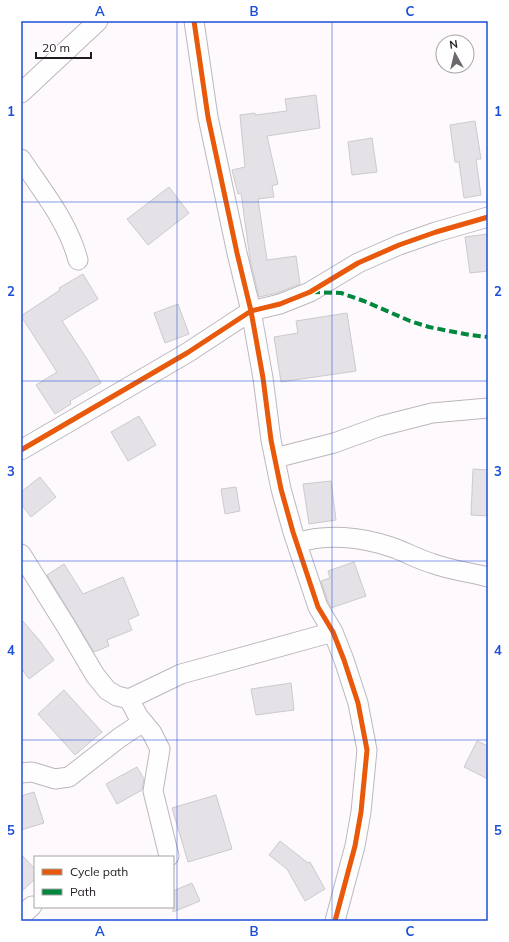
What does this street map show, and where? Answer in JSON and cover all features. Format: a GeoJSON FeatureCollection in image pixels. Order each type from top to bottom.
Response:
{"type":"FeatureCollection","features":[{"type":"Feature","properties":{"kind":"street"},"geometry":{"type":"LineString","coordinates":[[21,93],[98,21]]}},
{"type":"Feature","properties":{"kind":"street"},"geometry":{"type":"LineString","coordinates":[[194,21],[208,117],[235,245],[251,311],[281,489],[318,607],[333,632],[344,660],[358,703],[367,750],[361,812],[355,846],[336,921]]}},
{"type":"Feature","properties":{"kind":"street"},"geometry":{"type":"LineString","coordinates":[[21,159],[64,224],[74,244],[78,260]]}},
{"type":"Feature","properties":{"kind":"street"},"geometry":{"type":"LineString","coordinates":[[21,450],[187,353],[251,311],[280,304],[310,292],[358,262],[399,245],[436,232],[488,217]]}},
{"type":"Feature","properties":{"kind":"street"},"geometry":{"type":"LineString","coordinates":[[275,458],[334,443],[381,426],[432,413],[488,408]]}},
{"type":"Feature","properties":{"kind":"street"},"geometry":{"type":"LineString","coordinates":[[297,543],[309,539],[341,537],[369,540],[391,547],[432,564],[488,577]]}},
{"type":"Feature","properties":{"kind":"street"},"geometry":{"type":"LineString","coordinates":[[21,554],[95,675],[107,690],[128,699],[152,734],[160,749],[153,791],[169,856]]}},
{"type":"Feature","properties":{"kind":"street"},"geometry":{"type":"LineString","coordinates":[[128,699],[181,674],[333,632]]}},
{"type":"Feature","properties":{"kind":"street"},"geometry":{"type":"LineString","coordinates":[[21,773],[32,772],[55,779],[69,777],[119,738],[143,722]]}},
{"type":"Feature","properties":{"kind":"building"},"geometry":{"type":"Polygon","coordinates":[[[316,95],[320,128],[267,136],[278,184],[272,186],[274,197],[258,199],[267,260],[296,256],[300,284],[277,293],[259,297],[250,259],[241,193],[238,194],[232,170],[245,167],[240,115],[255,113],[255,115],[287,111],[285,99],[316,95]]]}},
{"type":"Feature","properties":{"kind":"building"},"geometry":{"type":"Polygon","coordinates":[[[475,121],[481,159],[476,159],[481,195],[464,198],[459,162],[455,162],[450,125],[475,121]]]}},
{"type":"Feature","properties":{"kind":"building"},"geometry":{"type":"Polygon","coordinates":[[[372,138],[377,172],[352,175],[348,142],[372,138]]]}},
{"type":"Feature","properties":{"kind":"building"},"geometry":{"type":"Polygon","coordinates":[[[169,187],[189,213],[148,245],[127,219],[169,187]]]}},
{"type":"Feature","properties":{"kind":"building"},"geometry":{"type":"Polygon","coordinates":[[[488,234],[488,271],[470,273],[465,237],[488,234]]]}},
{"type":"Feature","properties":{"kind":"building"},"geometry":{"type":"Polygon","coordinates":[[[83,274],[98,299],[62,321],[101,383],[70,401],[71,404],[55,414],[36,385],[57,372],[21,316],[60,290],[59,288],[83,274]]]}},
{"type":"Feature","properties":{"kind":"building"},"geometry":{"type":"Polygon","coordinates":[[[178,304],[189,334],[165,343],[154,313],[178,304]]]}},
{"type":"Feature","properties":{"kind":"building"},"geometry":{"type":"Polygon","coordinates":[[[347,313],[356,371],[281,382],[274,337],[298,333],[296,321],[347,313]]]}},
{"type":"Feature","properties":{"kind":"building"},"geometry":{"type":"Polygon","coordinates":[[[139,416],[156,445],[128,461],[111,432],[139,416]]]}},
{"type":"Feature","properties":{"kind":"building"},"geometry":{"type":"Polygon","coordinates":[[[473,469],[488,470],[488,516],[471,515],[473,469]]]}},
{"type":"Feature","properties":{"kind":"building"},"geometry":{"type":"Polygon","coordinates":[[[40,477],[56,497],[31,517],[21,504],[21,492],[40,477]]]}},
{"type":"Feature","properties":{"kind":"building"},"geometry":{"type":"Polygon","coordinates":[[[331,481],[336,520],[309,524],[303,484],[331,481]]]}},
{"type":"Feature","properties":{"kind":"building"},"geometry":{"type":"Polygon","coordinates":[[[236,487],[240,511],[225,514],[221,489],[236,487]]]}},
{"type":"Feature","properties":{"kind":"building"},"geometry":{"type":"Polygon","coordinates":[[[354,562],[366,596],[331,608],[321,581],[330,578],[328,571],[354,562]]]}},
{"type":"Feature","properties":{"kind":"building"},"geometry":{"type":"Polygon","coordinates":[[[64,564],[83,594],[123,577],[139,615],[128,620],[132,630],[107,640],[109,646],[94,652],[47,575],[64,564]]]}},
{"type":"Feature","properties":{"kind":"building"},"geometry":{"type":"Polygon","coordinates":[[[21,619],[54,660],[29,679],[21,668],[21,619]]]}},
{"type":"Feature","properties":{"kind":"building"},"geometry":{"type":"Polygon","coordinates":[[[291,683],[294,710],[256,715],[251,689],[291,683]]]}},
{"type":"Feature","properties":{"kind":"building"},"geometry":{"type":"Polygon","coordinates":[[[64,690],[102,732],[75,755],[38,714],[64,690]]]}},
{"type":"Feature","properties":{"kind":"building"},"geometry":{"type":"Polygon","coordinates":[[[477,741],[488,746],[488,779],[464,767],[477,741]]]}},
{"type":"Feature","properties":{"kind":"building"},"geometry":{"type":"Polygon","coordinates":[[[137,767],[144,779],[142,790],[117,804],[106,784],[137,767]]]}},
{"type":"Feature","properties":{"kind":"building"},"geometry":{"type":"Polygon","coordinates":[[[34,792],[44,823],[21,830],[21,796],[34,792]]]}},
{"type":"Feature","properties":{"kind":"building"},"geometry":{"type":"Polygon","coordinates":[[[216,795],[232,849],[188,862],[172,808],[216,795]]]}},
{"type":"Feature","properties":{"kind":"building"},"geometry":{"type":"Polygon","coordinates":[[[280,841],[308,863],[310,862],[325,889],[305,901],[287,869],[269,855],[280,841]]]}},
{"type":"Feature","properties":{"kind":"building"},"geometry":{"type":"Polygon","coordinates":[[[21,854],[34,868],[34,880],[21,892],[21,854]]]}},
{"type":"Feature","properties":{"kind":"building"},"geometry":{"type":"Polygon","coordinates":[[[192,883],[200,901],[173,912],[174,891],[192,883]]]}},
{"type":"Feature","properties":{"kind":"marked path"},"geometry":{"type":"LineString","coordinates":[[312,292],[341,293],[364,301],[410,321],[429,327],[488,337]]}},
{"type":"Feature","properties":{"kind":"cycle path"},"geometry":{"type":"LineString","coordinates":[[194,21],[208,117],[251,311],[263,378],[271,440],[281,489],[293,532],[318,607],[333,632],[344,660],[358,703],[367,750],[361,812],[355,846],[335,921]]}},
{"type":"Feature","properties":{"kind":"cycle path"},"geometry":{"type":"LineString","coordinates":[[21,450],[187,353],[251,311],[280,304],[310,292],[358,263],[399,245],[436,232],[488,217]]}}]}
